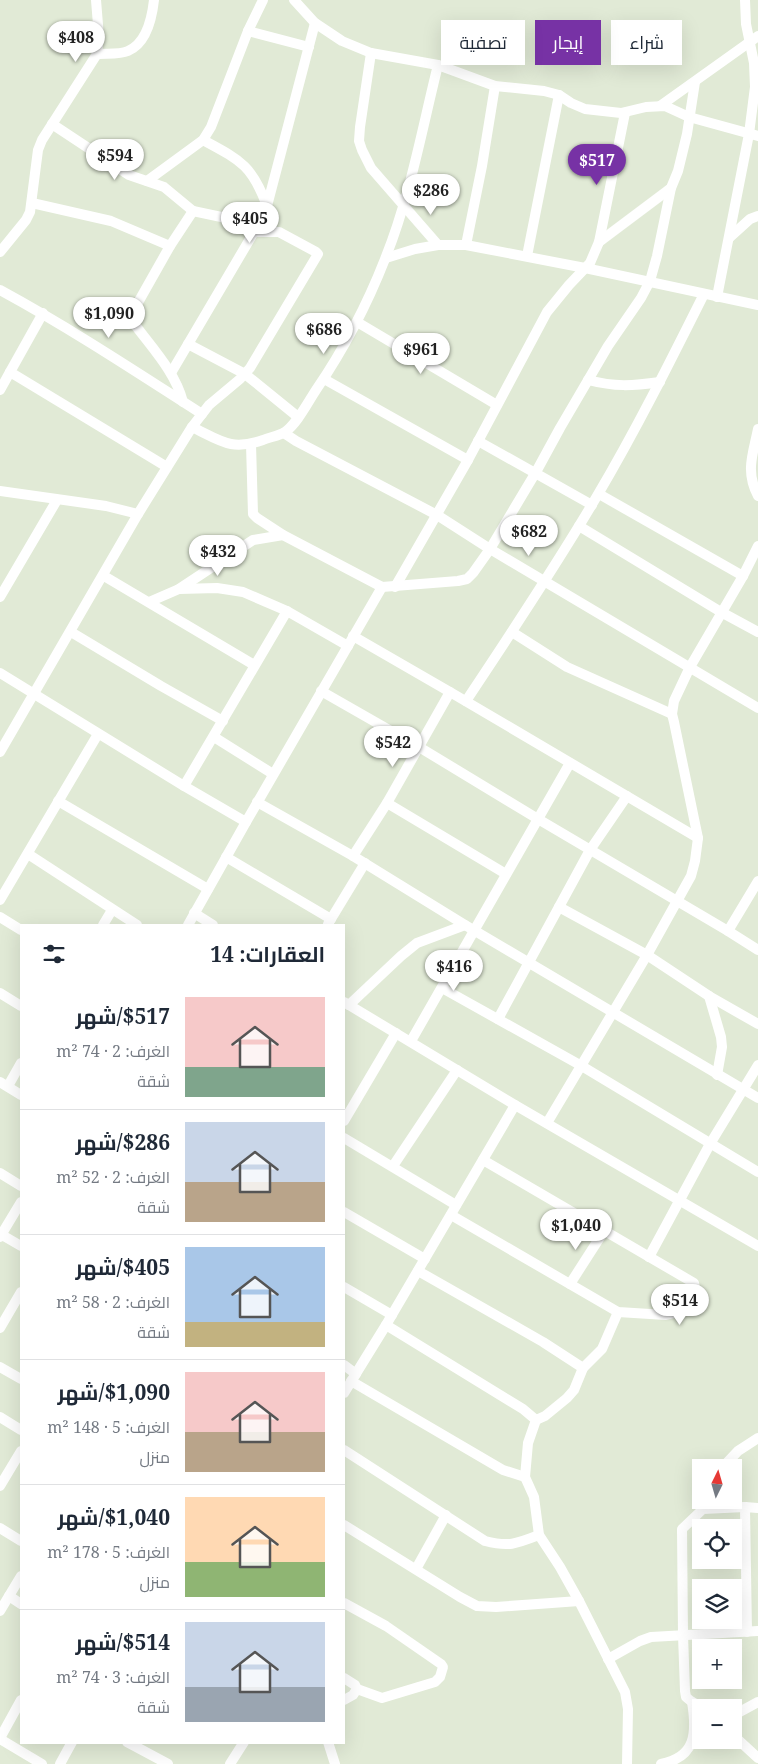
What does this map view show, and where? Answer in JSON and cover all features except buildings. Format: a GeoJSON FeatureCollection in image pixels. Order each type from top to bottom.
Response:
{"type":"FeatureCollection","features":[{"type":"Feature","properties":{"kind":"street"},"geometry":{"type":"LineString","coordinates":[[0,252],[26,220],[32,203],[38,150],[42,140],[96,54],[99,37],[96,0]]}},
{"type":"Feature","properties":{"kind":"street"},"geometry":{"type":"LineString","coordinates":[[96,54],[127,52],[135,48],[143,39],[148,28],[154,0]]}},
{"type":"Feature","properties":{"kind":"street"},"geometry":{"type":"LineString","coordinates":[[147,181],[203,140],[211,127],[248,31],[263,0]]}},
{"type":"Feature","properties":{"kind":"street"},"geometry":{"type":"LineString","coordinates":[[294,0],[315,22],[342,41],[371,53],[438,65],[495,86],[544,91],[559,95],[585,109],[626,113],[646,107],[660,106],[754,135]]}},
{"type":"Feature","properties":{"kind":"street"},"geometry":{"type":"LineString","coordinates":[[717,297],[754,135],[754,39],[746,0]]}},
{"type":"Feature","properties":{"kind":"street"},"geometry":{"type":"LineString","coordinates":[[171,373],[258,232],[267,206],[315,22]]}},
{"type":"Feature","properties":{"kind":"street"},"geometry":{"type":"LineString","coordinates":[[248,31],[309,46]]}},
{"type":"Feature","properties":{"kind":"street"},"geometry":{"type":"LineString","coordinates":[[660,106],[754,39]]}},
{"type":"Feature","properties":{"kind":"street"},"geometry":{"type":"LineString","coordinates":[[371,53],[359,142],[371,168],[438,245]]}},
{"type":"Feature","properties":{"kind":"street"},"geometry":{"type":"LineString","coordinates":[[192,427],[229,445],[240,446],[284,433],[298,417],[324,379],[357,322],[386,258],[403,206],[438,65]]}},
{"type":"Feature","properties":{"kind":"street"},"geometry":{"type":"LineString","coordinates":[[252,444],[253,514],[283,535],[382,587],[467,579],[474,573],[490,549],[608,346],[650,282],[658,256],[670,188],[682,152],[696,82]]}},
{"type":"Feature","properties":{"kind":"street"},"geometry":{"type":"LineString","coordinates":[[466,246],[495,86]]}},
{"type":"Feature","properties":{"kind":"street"},"geometry":{"type":"LineString","coordinates":[[527,256],[559,95]]}},
{"type":"Feature","properties":{"kind":"street"},"geometry":{"type":"LineString","coordinates":[[395,587],[468,460],[547,312],[594,257],[599,242],[626,113]]}},
{"type":"Feature","properties":{"kind":"street"},"geometry":{"type":"LineString","coordinates":[[0,752],[104,576],[138,514],[192,427],[216,398],[245,374],[318,254],[279,232],[258,232],[226,218],[193,211],[164,187],[128,175],[52,124]]}},
{"type":"Feature","properties":{"kind":"street"},"geometry":{"type":"LineString","coordinates":[[203,140],[226,153],[248,169],[260,188],[267,206]]}},
{"type":"Feature","properties":{"kind":"street"},"geometry":{"type":"LineString","coordinates":[[599,242],[670,188]]}},
{"type":"Feature","properties":{"kind":"street"},"geometry":{"type":"LineString","coordinates":[[32,203],[111,221],[170,246]]}},
{"type":"Feature","properties":{"kind":"street"},"geometry":{"type":"LineString","coordinates":[[183,402],[179,388],[171,373],[133,322],[131,315],[170,246],[193,211]]}},
{"type":"Feature","properties":{"kind":"street"},"geometry":{"type":"LineString","coordinates":[[729,238],[750,219],[758,216]]}},
{"type":"Feature","properties":{"kind":"street"},"geometry":{"type":"LineString","coordinates":[[386,258],[415,249],[438,245],[466,246],[527,256],[758,305]]}},
{"type":"Feature","properties":{"kind":"street"},"geometry":{"type":"LineString","coordinates":[[0,290],[42,313],[202,414]]}},
{"type":"Feature","properties":{"kind":"street"},"geometry":{"type":"LineString","coordinates":[[466,701],[546,581],[592,505],[660,382],[704,294]]}},
{"type":"Feature","properties":{"kind":"street"},"geometry":{"type":"LineString","coordinates":[[0,390],[42,313]]}},
{"type":"Feature","properties":{"kind":"street"},"geometry":{"type":"LineString","coordinates":[[357,322],[497,405]]}},
{"type":"Feature","properties":{"kind":"street"},"geometry":{"type":"LineString","coordinates":[[188,344],[245,374],[298,417]]}},
{"type":"Feature","properties":{"kind":"street"},"geometry":{"type":"LineString","coordinates":[[10,372],[167,467]]}},
{"type":"Feature","properties":{"kind":"street"},"geometry":{"type":"LineString","coordinates":[[324,379],[468,460]]}},
{"type":"Feature","properties":{"kind":"street"},"geometry":{"type":"LineString","coordinates":[[588,380],[617,386],[660,382]]}},
{"type":"Feature","properties":{"kind":"street"},"geometry":{"type":"LineString","coordinates":[[758,428],[750,475],[758,496]]}},
{"type":"Feature","properties":{"kind":"street"},"geometry":{"type":"LineString","coordinates":[[284,433],[437,515],[616,625],[758,708]]}},
{"type":"Feature","properties":{"kind":"street"},"geometry":{"type":"LineString","coordinates":[[478,441],[592,505]]}},
{"type":"Feature","properties":{"kind":"street"},"geometry":{"type":"LineString","coordinates":[[0,491],[106,506],[138,514]]}},
{"type":"Feature","properties":{"kind":"street"},"geometry":{"type":"LineString","coordinates":[[598,494],[743,576]]}},
{"type":"Feature","properties":{"kind":"street"},"geometry":{"type":"LineString","coordinates":[[1,592],[57,500]]}},
{"type":"Feature","properties":{"kind":"street"},"geometry":{"type":"LineString","coordinates":[[579,526],[721,612],[758,632]]}},
{"type":"Feature","properties":{"kind":"street"},"geometry":{"type":"LineString","coordinates":[[149,602],[179,589],[253,540],[283,535]]}},
{"type":"Feature","properties":{"kind":"street"},"geometry":{"type":"LineString","coordinates":[[547,1122],[647,955],[691,876],[698,838],[672,714],[674,701],[690,667],[757,552]]}},
{"type":"Feature","properties":{"kind":"street"},"geometry":{"type":"LineString","coordinates":[[104,576],[254,665]]}},
{"type":"Feature","properties":{"kind":"street"},"geometry":{"type":"LineString","coordinates":[[189,924],[382,587]]}},
{"type":"Feature","properties":{"kind":"street"},"geometry":{"type":"LineString","coordinates":[[179,589],[217,588],[243,592],[288,611],[348,646]]}},
{"type":"Feature","properties":{"kind":"street"},"geometry":{"type":"LineString","coordinates":[[184,786],[254,665],[288,611]]}},
{"type":"Feature","properties":{"kind":"street"},"geometry":{"type":"LineString","coordinates":[[71,632],[223,721]]}},
{"type":"Feature","properties":{"kind":"street"},"geometry":{"type":"LineString","coordinates":[[512,632],[567,667],[672,714]]}},
{"type":"Feature","properties":{"kind":"street"},"geometry":{"type":"LineString","coordinates":[[353,636],[698,838]]}},
{"type":"Feature","properties":{"kind":"street"},"geometry":{"type":"LineString","coordinates":[[0,673],[246,822]]}},
{"type":"Feature","properties":{"kind":"street"},"geometry":{"type":"LineString","coordinates":[[321,691],[420,747],[758,950]]}},
{"type":"Feature","properties":{"kind":"street"},"geometry":{"type":"LineString","coordinates":[[353,856],[387,803],[450,692]]}},
{"type":"Feature","properties":{"kind":"street"},"geometry":{"type":"LineString","coordinates":[[0,900],[98,734]]}},
{"type":"Feature","properties":{"kind":"street"},"geometry":{"type":"LineString","coordinates":[[214,737],[273,774]]}},
{"type":"Feature","properties":{"kind":"street"},"geometry":{"type":"LineString","coordinates":[[411,1041],[570,763]]}},
{"type":"Feature","properties":{"kind":"street"},"geometry":{"type":"LineString","coordinates":[[498,1019],[590,850],[627,796]]}},
{"type":"Feature","properties":{"kind":"street"},"geometry":{"type":"LineString","coordinates":[[58,801],[208,889]]}},
{"type":"Feature","properties":{"kind":"street"},"geometry":{"type":"LineString","coordinates":[[257,802],[365,863],[464,925],[758,1098]]}},
{"type":"Feature","properties":{"kind":"street"},"geometry":{"type":"LineString","coordinates":[[387,803],[506,874]]}},
{"type":"Feature","properties":{"kind":"street"},"geometry":{"type":"LineString","coordinates":[[28,854],[136,924]]}},
{"type":"Feature","properties":{"kind":"street"},"geometry":{"type":"LineString","coordinates":[[226,857],[329,922],[365,863]]}},
{"type":"Feature","properties":{"kind":"street"},"geometry":{"type":"LineString","coordinates":[[728,931],[758,881]]}},
{"type":"Feature","properties":{"kind":"street"},"geometry":{"type":"LineString","coordinates":[[559,907],[647,955],[709,996],[758,1024]]}},
{"type":"Feature","properties":{"kind":"street"},"geometry":{"type":"LineString","coordinates":[[104,924],[112,910]]}},
{"type":"Feature","properties":{"kind":"street"},"geometry":{"type":"LineString","coordinates":[[194,914],[212,924]]}},
{"type":"Feature","properties":{"kind":"street"},"geometry":{"type":"LineString","coordinates":[[0,917],[20,929]]}},
{"type":"Feature","properties":{"kind":"street"},"geometry":{"type":"LineString","coordinates":[[464,925],[418,944],[401,956],[347,1004],[515,1105],[758,1246]]}},
{"type":"Feature","properties":{"kind":"street"},"geometry":{"type":"LineString","coordinates":[[442,988],[580,1065],[758,1172]]}},
{"type":"Feature","properties":{"kind":"street"},"geometry":{"type":"LineString","coordinates":[[0,993],[20,1005]]}},
{"type":"Feature","properties":{"kind":"street"},"geometry":{"type":"LineString","coordinates":[[709,996],[721,1037],[722,1047],[717,1075]]}},
{"type":"Feature","properties":{"kind":"street"},"geometry":{"type":"LineString","coordinates":[[345,1119],[396,1033]]}},
{"type":"Feature","properties":{"kind":"street"},"geometry":{"type":"LineString","coordinates":[[20,1064],[4,1084],[20,1093]]}},
{"type":"Feature","properties":{"kind":"street"},"geometry":{"type":"LineString","coordinates":[[649,1257],[678,1200],[758,1065]]}},
{"type":"Feature","properties":{"kind":"street"},"geometry":{"type":"LineString","coordinates":[[393,1166],[457,1070]]}},
{"type":"Feature","properties":{"kind":"street"},"geometry":{"type":"LineString","coordinates":[[345,1391],[515,1105]]}},
{"type":"Feature","properties":{"kind":"street"},"geometry":{"type":"LineString","coordinates":[[345,1139],[456,1205]]}},
{"type":"Feature","properties":{"kind":"street"},"geometry":{"type":"LineString","coordinates":[[451,1215],[618,1312],[676,1314],[680,1312],[695,1288],[694,1283],[483,1160]]}},
{"type":"Feature","properties":{"kind":"street"},"geometry":{"type":"LineString","coordinates":[[0,1173],[20,1185]]}},
{"type":"Feature","properties":{"kind":"street"},"geometry":{"type":"LineString","coordinates":[[20,1204],[1,1236],[20,1246]]}},
{"type":"Feature","properties":{"kind":"street"},"geometry":{"type":"LineString","coordinates":[[345,1213],[425,1259]]}},
{"type":"Feature","properties":{"kind":"street"},"geometry":{"type":"LineString","coordinates":[[570,1284],[604,1231]]}},
{"type":"Feature","properties":{"kind":"street"},"geometry":{"type":"LineString","coordinates":[[418,1271],[544,1342],[583,1368]]}},
{"type":"Feature","properties":{"kind":"street"},"geometry":{"type":"LineString","coordinates":[[345,1288],[392,1315]]}},
{"type":"Feature","properties":{"kind":"street"},"geometry":{"type":"LineString","coordinates":[[0,1328],[20,1294]]}},
{"type":"Feature","properties":{"kind":"street"},"geometry":{"type":"LineString","coordinates":[[618,1312],[602,1349],[583,1368],[574,1390],[568,1398],[545,1416],[536,1420],[528,1443],[525,1477],[534,1497],[539,1535],[579,1601],[625,1692],[628,1715],[627,1764]]}},
{"type":"Feature","properties":{"kind":"street"},"geometry":{"type":"LineString","coordinates":[[386,1325],[523,1409],[536,1420]]}},
{"type":"Feature","properties":{"kind":"street"},"geometry":{"type":"LineString","coordinates":[[345,1366],[354,1377],[503,1470],[525,1477]]}},
{"type":"Feature","properties":{"kind":"street"},"geometry":{"type":"LineString","coordinates":[[0,1367],[20,1378]]}},
{"type":"Feature","properties":{"kind":"street"},"geometry":{"type":"LineString","coordinates":[[0,1417],[20,1429]]}},
{"type":"Feature","properties":{"kind":"street"},"geometry":{"type":"LineString","coordinates":[[730,1459],[738,1451],[758,1438]]}},
{"type":"Feature","properties":{"kind":"street"},"geometry":{"type":"LineString","coordinates":[[345,1451],[485,1541],[501,1545],[516,1544],[539,1535]]}},
{"type":"Feature","properties":{"kind":"street"},"geometry":{"type":"LineString","coordinates":[[0,1486],[20,1453]]}},
{"type":"Feature","properties":{"kind":"street"},"geometry":{"type":"LineString","coordinates":[[742,1507],[758,1508]]}},
{"type":"Feature","properties":{"kind":"street"},"geometry":{"type":"LineString","coordinates":[[745,1507],[747,1632]]}},
{"type":"Feature","properties":{"kind":"street"},"geometry":{"type":"LineString","coordinates":[[692,1702],[686,1697],[685,1691],[682,1529],[700,1509]]}},
{"type":"Feature","properties":{"kind":"street"},"geometry":{"type":"LineString","coordinates":[[416,1569],[446,1515]]}},
{"type":"Feature","properties":{"kind":"street"},"geometry":{"type":"LineString","coordinates":[[345,1526],[460,1597],[478,1606],[515,1607],[579,1601]]}},
{"type":"Feature","properties":{"kind":"street"},"geometry":{"type":"LineString","coordinates":[[0,1528],[20,1540]]}},
{"type":"Feature","properties":{"kind":"street"},"geometry":{"type":"LineString","coordinates":[[1,1608],[20,1578]]}},
{"type":"Feature","properties":{"kind":"street"},"geometry":{"type":"LineString","coordinates":[[9,1596],[20,1603]]}},
{"type":"Feature","properties":{"kind":"street"},"geometry":{"type":"LineString","coordinates":[[345,1604],[386,1626],[443,1667],[440,1677],[435,1682],[379,1698],[357,1689],[355,1685],[345,1679]]}},
{"type":"Feature","properties":{"kind":"street"},"geometry":{"type":"LineString","coordinates":[[608,1658],[651,1637],[758,1631]]}},
{"type":"Feature","properties":{"kind":"street"},"geometry":{"type":"LineString","coordinates":[[345,1699],[353,1695],[357,1689]]}},
{"type":"Feature","properties":{"kind":"street"},"geometry":{"type":"LineString","coordinates":[[20,1702],[0,1739],[42,1764]]}},
{"type":"Feature","properties":{"kind":"street"},"geometry":{"type":"LineString","coordinates":[[742,1711],[758,1702]]}},
{"type":"Feature","properties":{"kind":"street"},"geometry":{"type":"LineString","coordinates":[[661,1764],[679,1758],[690,1748],[692,1740]]}},
{"type":"Feature","properties":{"kind":"street"},"geometry":{"type":"LineString","coordinates":[[742,1743],[758,1758]]}},
{"type":"Feature","properties":{"kind":"street"},"geometry":{"type":"LineString","coordinates":[[60,1764],[71,1744]]}},
{"type":"Feature","properties":{"kind":"street"},"geometry":{"type":"LineString","coordinates":[[131,1744],[168,1764]]}},
{"type":"Feature","properties":{"kind":"street"},"geometry":{"type":"LineString","coordinates":[[230,1764],[243,1744]]}},
{"type":"Feature","properties":{"kind":"street"},"geometry":{"type":"LineString","coordinates":[[329,1744],[335,1764]]}}]}
